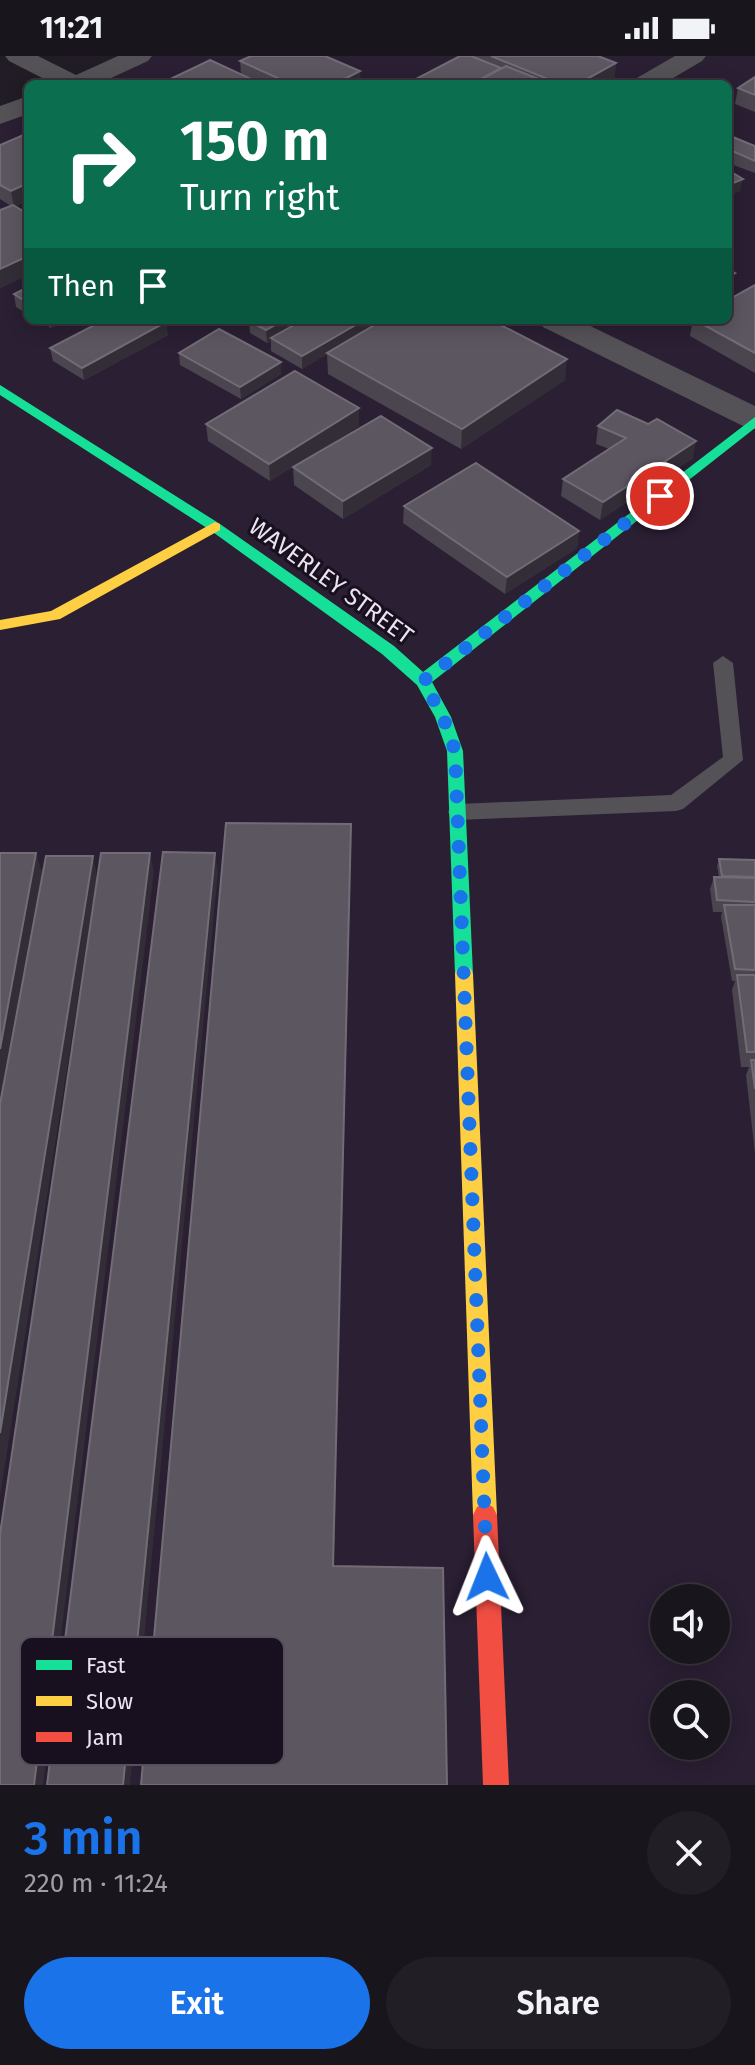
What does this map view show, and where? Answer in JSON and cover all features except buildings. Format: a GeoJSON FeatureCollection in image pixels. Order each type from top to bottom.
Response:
{"type":"FeatureCollection","features":[{"type":"Feature","properties":{"kind":"street"},"geometry":{"type":"LineString","coordinates":[[18,56],[68,80]]}},
{"type":"Feature","properties":{"kind":"street"},"geometry":{"type":"LineString","coordinates":[[85,80],[139,56]]}},
{"type":"Feature","properties":{"kind":"street"},"geometry":{"type":"LineString","coordinates":[[651,80],[693,56]]}},
{"type":"Feature","properties":{"kind":"street"},"geometry":{"type":"LineString","coordinates":[[0,116],[24,106]]}},
{"type":"Feature","properties":{"kind":"street"},"geometry":{"type":"LineString","coordinates":[[423,681],[755,420],[562,324]]}},
{"type":"Feature","properties":{"kind":"street","name":"WAVERLEY STREET"},"geometry":{"type":"LineString","coordinates":[[0,389],[215,527],[388,650],[423,681],[443,717],[455,751],[496,1785]]}},
{"type":"Feature","properties":{"kind":"street"},"geometry":{"type":"LineString","coordinates":[[0,625],[55,615],[215,527]]}},
{"type":"Feature","properties":{"kind":"lane"},"geometry":{"type":"LineString","coordinates":[[458,812],[676,803],[733,760],[723,663]]}},
{"type":"Feature","properties":{"kind":"shaded area"},"geometry":{"type":"Polygon","coordinates":[[[149,56],[755,56],[755,1785],[0,1785],[0,121],[24,112],[24,324],[732,324],[732,80],[98,80],[149,56]]]}},
{"type":"Feature","properties":{"kind":"traffic: fast"},"geometry":{"type":"LineString","coordinates":[[0,389],[215,527],[388,650],[423,681],[443,717],[455,751],[464,974]]}},
{"type":"Feature","properties":{"kind":"traffic: fast"},"geometry":{"type":"LineString","coordinates":[[423,681],[755,421]]}},
{"type":"Feature","properties":{"kind":"traffic: slow"},"geometry":{"type":"LineString","coordinates":[[0,625],[55,615],[215,527]]}},
{"type":"Feature","properties":{"kind":"traffic: slow"},"geometry":{"type":"LineString","coordinates":[[464,974],[485,1515]]}},
{"type":"Feature","properties":{"kind":"traffic: jam"},"geometry":{"type":"LineString","coordinates":[[485,1515],[496,1785]]}},
{"type":"Feature","properties":{"kind":"route"},"geometry":{"type":"LineString","coordinates":[[487,1577],[455,751],[443,717],[423,681],[660,496]]}}]}
